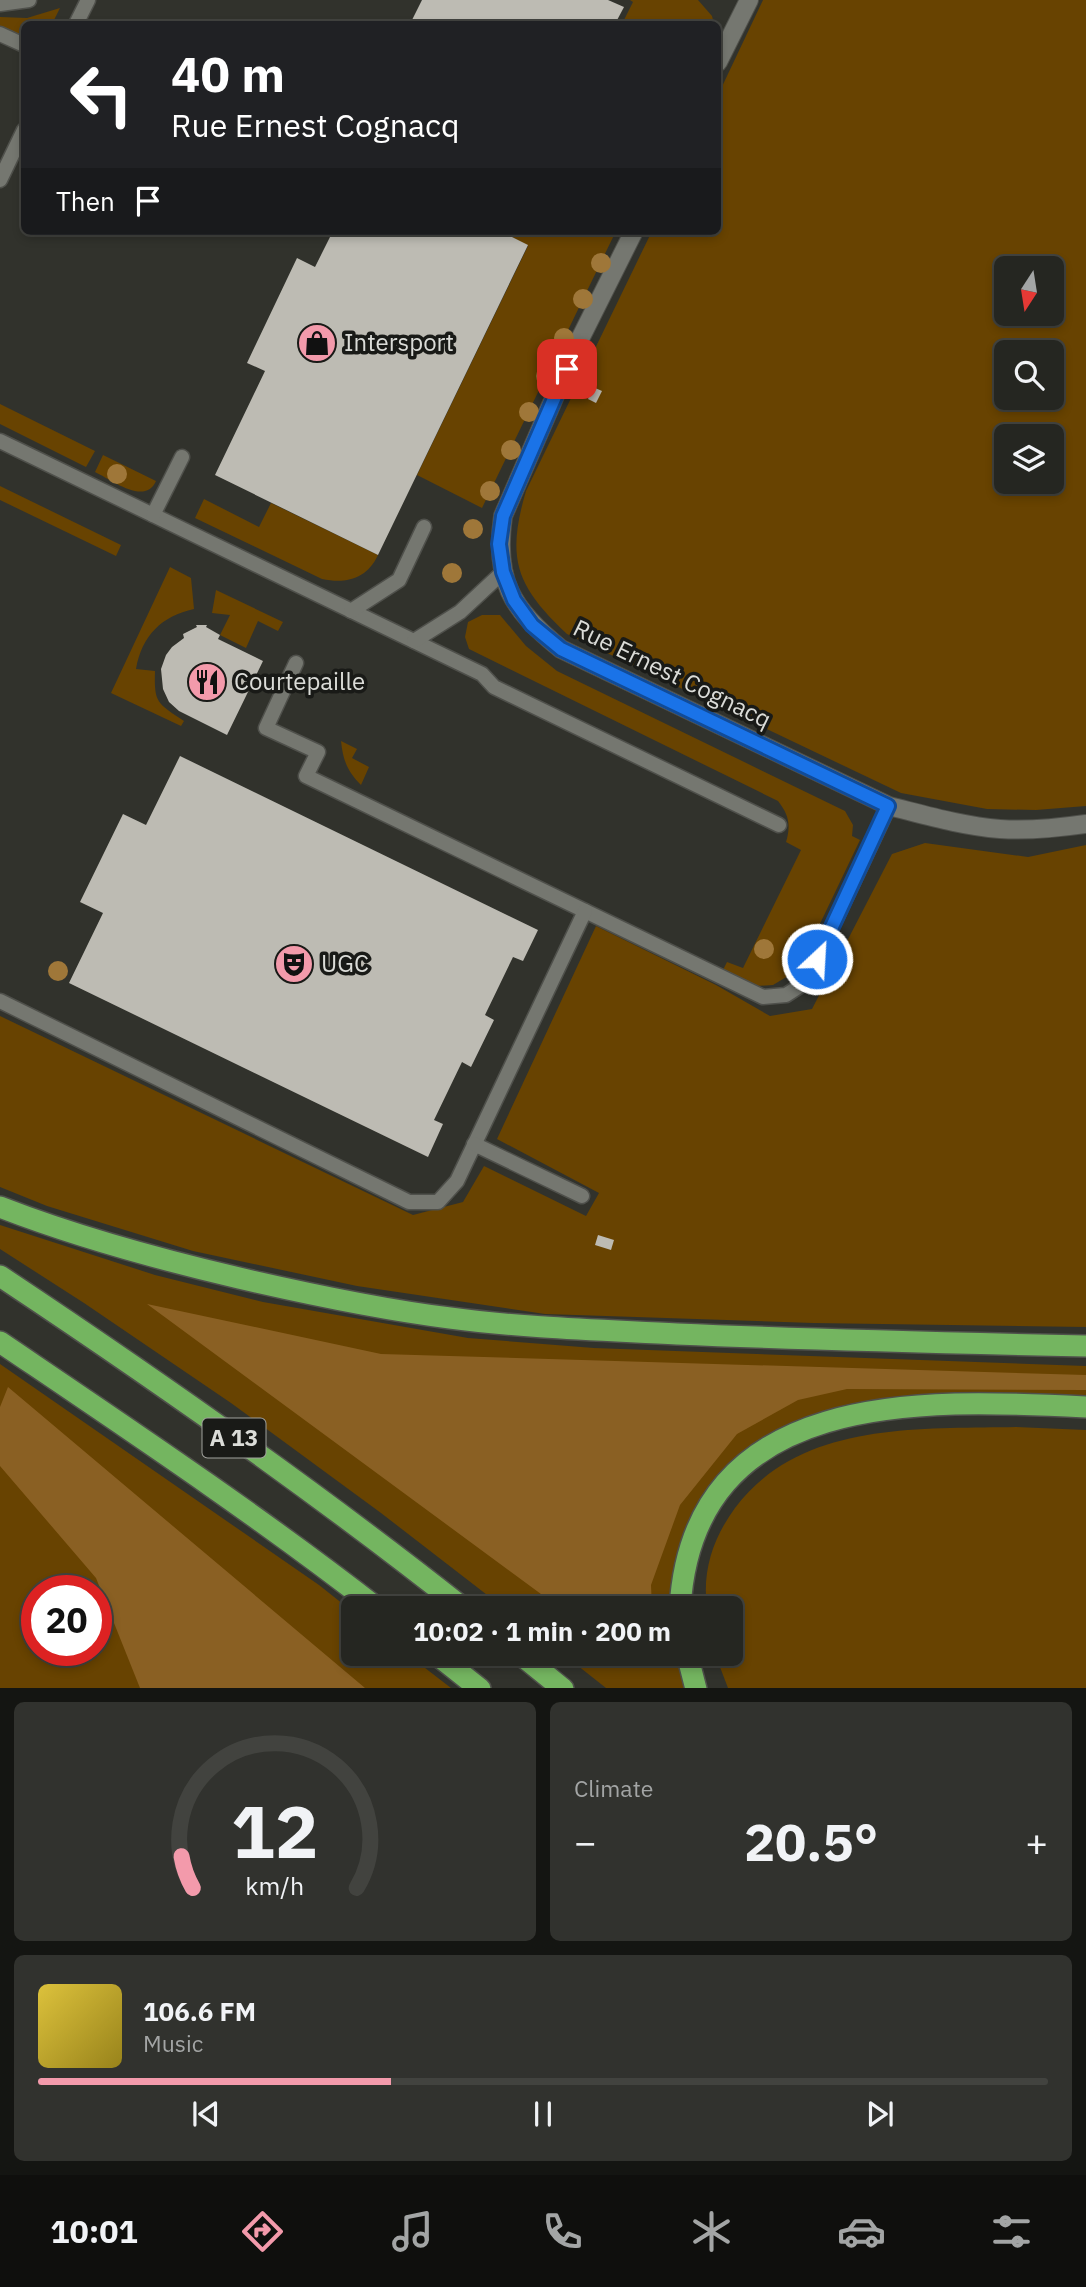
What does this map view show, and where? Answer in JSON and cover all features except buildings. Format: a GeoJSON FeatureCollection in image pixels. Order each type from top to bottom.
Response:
{"type":"FeatureCollection","features":[{"type":"Feature","properties":{"kind":"highway"},"geometry":{"type":"LineString","coordinates":[[0,1207],[106,1243],[196,1268],[299,1291],[452,1319],[617,1331],[810,1340],[1086,1346]]}},
{"type":"Feature","properties":{"kind":"highway","name":"A 13"},"geometry":{"type":"LineString","coordinates":[[0,1276],[271,1464],[447,1596]]}},
{"type":"Feature","properties":{"kind":"highway","name":"A 13"},"geometry":{"type":"LineString","coordinates":[[0,1342],[235,1505],[360,1596]]}},
{"type":"Feature","properties":{"kind":"highway"},"geometry":{"type":"LineString","coordinates":[[681,1596],[682,1579],[695,1531],[711,1502],[732,1475],[762,1450],[778,1441],[832,1420],[904,1407],[952,1404],[1086,1407]]}},
{"type":"Feature","properties":{"kind":"highway"},"geometry":{"type":"LineString","coordinates":[[451,1666],[479,1688]]}},
{"type":"Feature","properties":{"kind":"highway"},"geometry":{"type":"LineString","coordinates":[[535,1666],[562,1688]]}},
{"type":"Feature","properties":{"kind":"highway"},"geometry":{"type":"LineString","coordinates":[[690,1666],[696,1688]]}},
{"type":"Feature","properties":{"kind":"street"},"geometry":{"type":"LineString","coordinates":[[721,55],[746,1]]}},
{"type":"Feature","properties":{"kind":"street","name":"Rue Ernest Cognacq"},"geometry":{"type":"LineString","coordinates":[[632,235],[578,345],[503,516],[499,544],[503,572],[514,600],[532,625],[561,649],[888,806],[1000,829],[1086,824]]}},
{"type":"Feature","properties":{"kind":"lane"},"geometry":{"type":"LineString","coordinates":[[0,4],[29,0]]}},
{"type":"Feature","properties":{"kind":"lane"},"geometry":{"type":"LineString","coordinates":[[78,21],[88,0]]}},
{"type":"Feature","properties":{"kind":"lane"},"geometry":{"type":"LineString","coordinates":[[0,34],[21,44]]}},
{"type":"Feature","properties":{"kind":"lane"},"geometry":{"type":"LineString","coordinates":[[0,180],[21,136]]}},
{"type":"Feature","properties":{"kind":"lane"},"geometry":{"type":"LineString","coordinates":[[0,440],[482,674],[494,687],[779,825]]}},
{"type":"Feature","properties":{"kind":"lane"},"geometry":{"type":"LineString","coordinates":[[153,515],[182,457]]}},
{"type":"Feature","properties":{"kind":"lane"},"geometry":{"type":"LineString","coordinates":[[351,611],[399,580],[424,527]]}},
{"type":"Feature","properties":{"kind":"lane"},"geometry":{"type":"LineString","coordinates":[[414,641],[460,612],[503,572]]}},
{"type":"Feature","properties":{"kind":"lane"},"geometry":{"type":"LineString","coordinates":[[296,663],[266,728],[318,752],[306,776],[763,997],[786,995],[806,982],[888,806]]}},
{"type":"Feature","properties":{"kind":"lane"},"geometry":{"type":"LineString","coordinates":[[0,1001],[409,1202],[438,1202],[457,1181],[584,911]]}},
{"type":"Feature","properties":{"kind":"lane"},"geometry":{"type":"LineString","coordinates":[[474,1144],[582,1196]]}},
{"type":"Feature","properties":{"kind":"shaded area"},"geometry":{"type":"Polygon","coordinates":[[[630,0],[698,0],[713,21],[624,21],[633,2],[630,0]]]}},
{"type":"Feature","properties":{"kind":"shaded area"},"geometry":{"type":"Polygon","coordinates":[[[763,0],[1086,0],[1086,806],[1036,810],[987,809],[901,793],[567,634],[536,601],[526,586],[517,553],[520,515],[526,491],[650,235],[721,235],[721,89],[763,0]]]}},
{"type":"Feature","properties":{"kind":"shaded area"},"geometry":{"type":"Polygon","coordinates":[[[60,8],[54,21],[21,21],[21,35],[0,26],[0,17],[27,18],[60,8]]]}},
{"type":"Feature","properties":{"kind":"shaded area"},"geometry":{"type":"Polygon","coordinates":[[[614,235],[482,508],[417,475],[528,246],[512,237],[614,235]]]}},
{"type":"Feature","properties":{"kind":"shaded area"},"geometry":{"type":"Polygon","coordinates":[[[0,404],[95,451],[86,467],[0,424],[0,404]]]}},
{"type":"Feature","properties":{"kind":"shaded area"},"geometry":{"type":"Polygon","coordinates":[[[103,455],[156,481],[151,488],[144,491],[119,485],[95,472],[103,455]]]}},
{"type":"Feature","properties":{"kind":"shaded area"},"geometry":{"type":"Polygon","coordinates":[[[0,486],[121,545],[116,556],[0,500],[0,486]]]}},
{"type":"Feature","properties":{"kind":"shaded area"},"geometry":{"type":"Polygon","coordinates":[[[204,499],[259,527],[271,503],[378,555],[368,570],[355,578],[339,581],[322,579],[195,518],[204,499]]]}},
{"type":"Feature","properties":{"kind":"shaded area"},"geometry":{"type":"Polygon","coordinates":[[[170,567],[191,578],[194,609],[172,617],[155,629],[143,646],[136,669],[155,671],[155,690],[159,701],[184,721],[181,726],[111,693],[170,567]]]}},
{"type":"Feature","properties":{"kind":"shaded area"},"geometry":{"type":"Polygon","coordinates":[[[216,590],[283,622],[278,631],[258,621],[246,648],[220,635],[230,615],[212,613],[216,590]]]}},
{"type":"Feature","properties":{"kind":"shaded area"},"geometry":{"type":"Polygon","coordinates":[[[482,615],[500,615],[526,646],[557,671],[845,811],[853,825],[852,836],[860,840],[806,953],[793,973],[773,985],[756,986],[723,970],[727,962],[743,968],[801,850],[786,842],[788,820],[778,801],[469,649],[465,637],[468,622],[482,615]]]}},
{"type":"Feature","properties":{"kind":"shaded area"},"geometry":{"type":"Polygon","coordinates":[[[341,741],[357,749],[352,758],[369,767],[361,785],[346,765],[341,741]]]}},
{"type":"Feature","properties":{"kind":"shaded area"},"geometry":{"type":"Polygon","coordinates":[[[925,843],[1028,857],[1086,845],[1086,1327],[813,1323],[545,1314],[357,1286],[193,1251],[47,1206],[0,1187],[0,1016],[413,1215],[463,1202],[484,1166],[586,1216],[599,1193],[497,1139],[596,926],[716,985],[770,1016],[812,1009],[892,854],[925,843]]]}},
{"type":"Feature","properties":{"kind":"shaded area"},"geometry":{"type":"Polygon","coordinates":[[[0,1225],[155,1275],[263,1302],[468,1338],[594,1348],[1086,1366],[1086,1399],[866,1405],[808,1418],[750,1449],[718,1477],[705,1493],[690,1519],[679,1548],[671,1596],[488,1596],[231,1403],[0,1249],[0,1225]]]}},
{"type":"Feature","properties":{"kind":"shaded area"},"geometry":{"type":"Polygon","coordinates":[[[147,1304],[381,1354],[1086,1375],[1086,1390],[847,1389],[798,1400],[737,1434],[680,1505],[651,1585],[651,1596],[544,1596],[147,1304]]]}},
{"type":"Feature","properties":{"kind":"shaded area"},"geometry":{"type":"Polygon","coordinates":[[[0,1364],[341,1602],[341,1666],[423,1666],[451,1688],[0,1688],[0,1364]]]}},
{"type":"Feature","properties":{"kind":"shaded area"},"geometry":{"type":"Polygon","coordinates":[[[8,1387],[365,1688],[140,1688],[112,1618],[112,1575],[93,1575],[0,1466],[0,1407],[8,1387]]]}},
{"type":"Feature","properties":{"kind":"shaded area"},"geometry":{"type":"Polygon","coordinates":[[[940,1428],[1086,1430],[1086,1688],[728,1688],[720,1666],[743,1666],[743,1596],[706,1596],[706,1581],[715,1543],[735,1508],[762,1480],[793,1459],[827,1445],[864,1436],[940,1428]]]}},
{"type":"Feature","properties":{"kind":"shaded area"},"geometry":{"type":"Polygon","coordinates":[[[578,1666],[679,1666],[685,1688],[606,1688],[578,1666]]]}},
{"type":"Feature","properties":{"kind":"place","name":"Intersport"},"geometry":{"type":"Point","coordinates":[317,343]}},
{"type":"Feature","properties":{"kind":"place","name":"Courtepaille"},"geometry":{"type":"Point","coordinates":[207,682]}},
{"type":"Feature","properties":{"kind":"place","name":"UGC"},"geometry":{"type":"Point","coordinates":[294,964]}},
{"type":"Feature","properties":{"kind":"route"},"geometry":{"type":"LineString","coordinates":[[567,369],[503,516],[499,544],[503,572],[514,600],[532,625],[561,649],[888,806],[817,959]]}}]}
